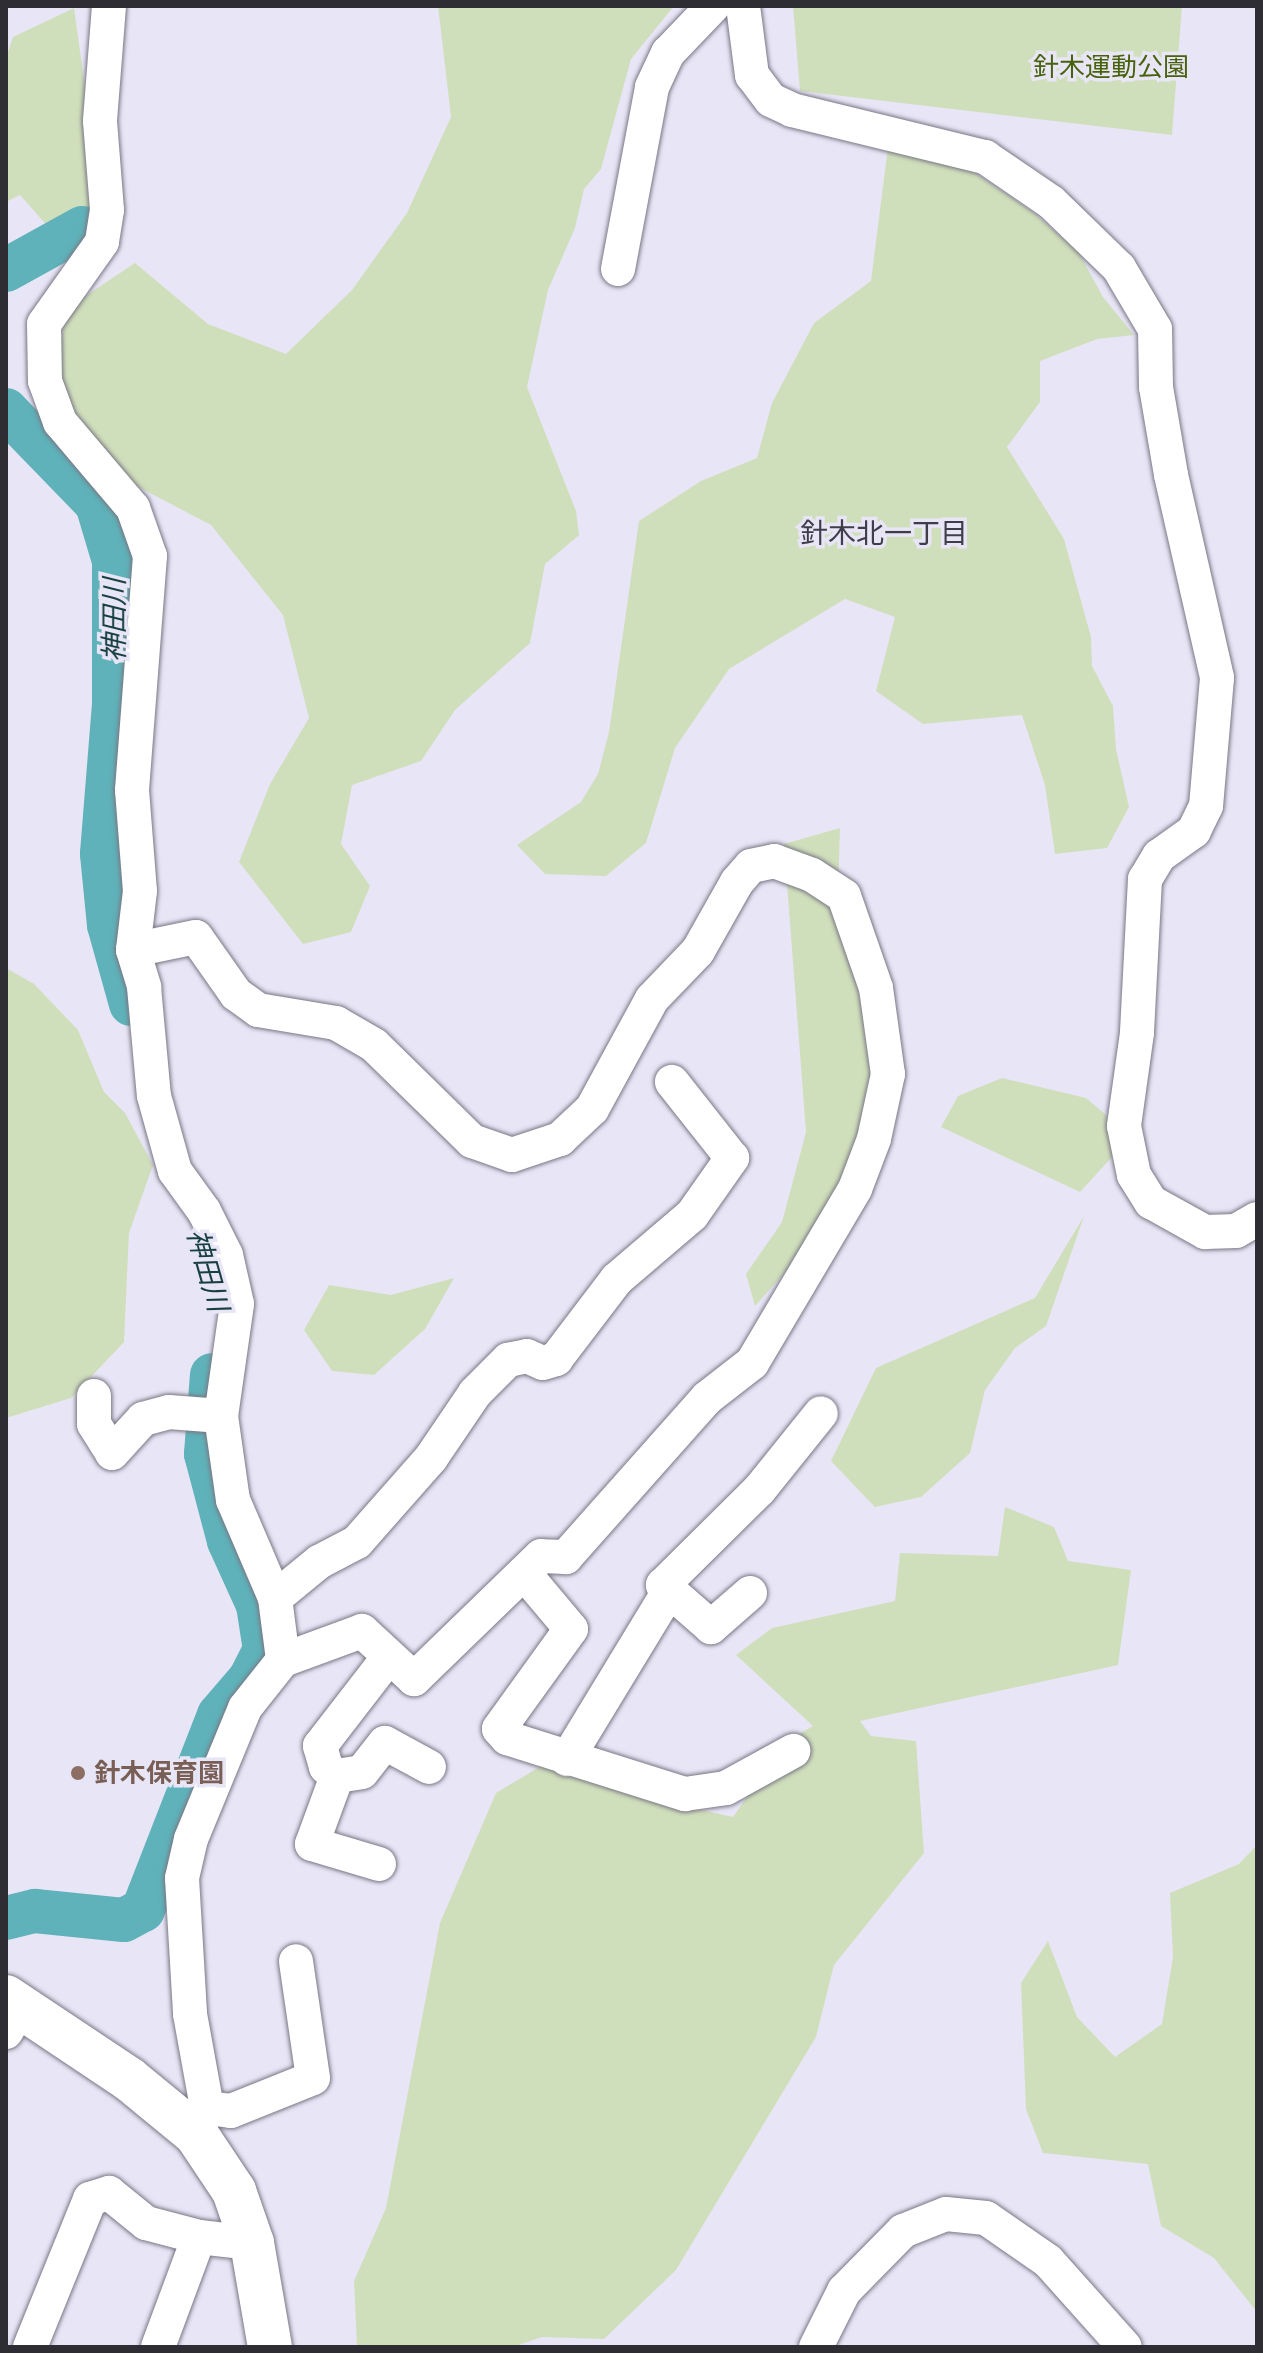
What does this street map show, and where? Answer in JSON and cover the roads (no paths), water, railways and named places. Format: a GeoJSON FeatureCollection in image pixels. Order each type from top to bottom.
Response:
{"type":"FeatureCollection","features":[{"type":"Feature","properties":{"kind":"main road"},"geometry":{"type":"LineString","coordinates":[[11,2012],[202,2121],[234,2191],[252,2243],[270,2347]]}},
{"type":"Feature","properties":{"kind":"street"},"geometry":{"type":"LineString","coordinates":[[109,6],[100,121],[107,210],[102,242],[44,324],[45,381],[60,422],[133,508],[150,556],[132,790],[140,891],[133,950],[144,987],[154,1096],[175,1171],[204,1211],[226,1255],[237,1304],[221,1416],[233,1500],[275,1598],[283,1660]]}},
{"type":"Feature","properties":{"kind":"street"},"geometry":{"type":"LineString","coordinates":[[618,269],[652,87],[668,53],[713,6]]}},
{"type":"Feature","properties":{"kind":"street"},"geometry":{"type":"LineString","coordinates":[[743,6],[752,75],[771,100],[792,110],[985,157],[1051,202],[1119,268],[1155,329],[1156,387],[1171,475],[1217,678],[1206,806],[1194,831],[1159,856],[1145,879],[1137,1033],[1124,1126],[1134,1175],[1151,1202],[1205,1232],[1236,1231],[1257,1219]]}},
{"type":"Feature","properties":{"kind":"street"},"geometry":{"type":"LineString","coordinates":[[133,950],[196,937],[236,994],[258,1010],[336,1023],[374,1045],[472,1141],[512,1155],[560,1139],[592,1109],[652,999],[698,951],[751,866],[774,861],[812,875],[844,896],[876,988],[888,1074],[874,1139],[855,1189],[752,1363],[707,1398],[566,1557],[541,1556],[414,1679],[362,1631],[283,1660],[245,1708],[224,1751],[182,1878],[190,2014],[202,2121],[313,2078],[296,1961]]}},
{"type":"Feature","properties":{"kind":"street"},"geometry":{"type":"LineString","coordinates":[[275,1598],[319,1562],[357,1542],[431,1458],[475,1393],[508,1360],[527,1356],[543,1363],[556,1359],[617,1279],[692,1215],[732,1158],[672,1082]]}},
{"type":"Feature","properties":{"kind":"street"},"geometry":{"type":"LineString","coordinates":[[94,1396],[94,1424],[112,1453],[143,1419],[169,1412],[221,1416]]}},
{"type":"Feature","properties":{"kind":"street"},"geometry":{"type":"LineString","coordinates":[[750,1593],[711,1627],[663,1585],[681,1562],[760,1489],[821,1413]]}},
{"type":"Feature","properties":{"kind":"street"},"geometry":{"type":"LineString","coordinates":[[524,1573],[571,1629],[499,1729],[507,1738],[685,1794],[726,1788],[793,1751]]}},
{"type":"Feature","properties":{"kind":"street"},"geometry":{"type":"LineString","coordinates":[[567,1759],[669,1591]]}},
{"type":"Feature","properties":{"kind":"street"},"geometry":{"type":"LineString","coordinates":[[388,1658],[320,1746],[326,1767],[337,1776],[362,1772],[385,1743],[429,1767]]}},
{"type":"Feature","properties":{"kind":"street"},"geometry":{"type":"LineString","coordinates":[[337,1776],[312,1844],[379,1864]]}},
{"type":"Feature","properties":{"kind":"street"},"geometry":{"type":"LineString","coordinates":[[30,2347],[90,2199],[109,2193],[146,2223],[199,2237],[252,2243]]}},
{"type":"Feature","properties":{"kind":"street"},"geometry":{"type":"LineString","coordinates":[[816,2347],[844,2291],[903,2231],[946,2214],[986,2218],[1048,2261],[1125,2347]]}},
{"type":"Feature","properties":{"kind":"street"},"geometry":{"type":"LineString","coordinates":[[158,2347],[199,2237]]}},
{"type":"Feature","properties":{"kind":"waterway","name":"神田川"},"geometry":{"type":"LineString","coordinates":[[6,270],[82,228]]}},
{"type":"Feature","properties":{"kind":"waterway","name":"神田川"},"geometry":{"type":"LineString","coordinates":[[6,410],[97,504],[114,561],[114,704],[102,854],[109,925],[131,1004]]}},
{"type":"Feature","properties":{"kind":"waterway","name":"神田川"},"geometry":{"type":"LineString","coordinates":[[6,1918],[35,1911],[124,1920],[143,1910],[219,1715],[250,1679],[265,1650],[258,1605],[229,1541],[206,1454],[212,1375]]}},
{"type":"Feature","properties":{"kind":"place","name":"針木保育園"},"geometry":{"type":"Point","coordinates":[78,1773]}},
{"type":"Feature","properties":{"kind":"district","name":"針木北一丁目"},"geometry":{"type":"Point","coordinates":[884,533]}},
{"type":"Feature","properties":{"kind":"park label","name":"針木運動公園"},"geometry":{"type":"Point","coordinates":[1111,67]}}]}
